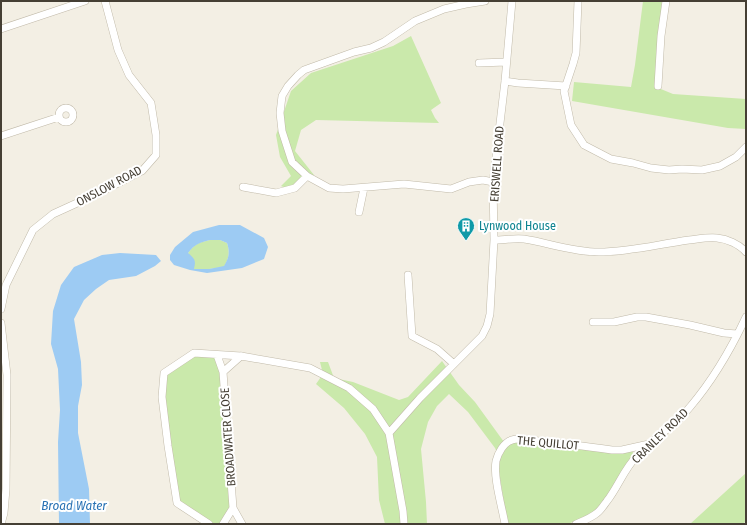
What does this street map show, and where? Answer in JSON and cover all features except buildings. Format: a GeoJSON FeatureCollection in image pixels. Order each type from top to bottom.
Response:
{"type":"FeatureCollection","features":[{"type":"Feature","properties":{"kind":"street"},"geometry":{"type":"LineString","coordinates":[[1,29],[85,1]]}},
{"type":"Feature","properties":{"kind":"street","name":"ONSLOW ROAD"},"geometry":{"type":"LineString","coordinates":[[1,309],[6,285],[33,230],[53,214],[142,172],[156,155],[156,135],[151,103],[129,75],[118,50],[105,1]]}},
{"type":"Feature","properties":{"kind":"street"},"geometry":{"type":"LineString","coordinates":[[485,1],[444,9],[415,21],[384,42],[371,48],[354,52],[304,70],[288,86],[282,96],[280,113],[282,131],[292,162],[307,176],[329,188],[364,188],[404,184],[451,189],[469,182],[483,180],[493,182]]}},
{"type":"Feature","properties":{"kind":"street","name":"ERISWELL ROAD"},"geometry":{"type":"LineString","coordinates":[[389,433],[420,398],[482,336],[487,326],[490,314],[494,240],[493,182],[505,81],[512,1]]}},
{"type":"Feature","properties":{"kind":"street"},"geometry":{"type":"LineString","coordinates":[[578,1],[576,53],[564,91],[571,124],[577,136],[584,145],[611,159],[651,168],[669,170],[702,170],[720,166],[736,157],[746,147]]}},
{"type":"Feature","properties":{"kind":"street"},"geometry":{"type":"LineString","coordinates":[[658,86],[661,36],[666,1]]}},
{"type":"Feature","properties":{"kind":"street"},"geometry":{"type":"LineString","coordinates":[[479,63],[506,62]]}},
{"type":"Feature","properties":{"kind":"street"},"geometry":{"type":"LineString","coordinates":[[505,81],[566,86]]}},
{"type":"Feature","properties":{"kind":"street"},"geometry":{"type":"LineString","coordinates":[[1,136],[59,117]]}},
{"type":"Feature","properties":{"kind":"street"},"geometry":{"type":"LineString","coordinates":[[243,187],[276,193],[295,188],[307,176]]}},
{"type":"Feature","properties":{"kind":"street"},"geometry":{"type":"LineString","coordinates":[[359,212],[364,188]]}},
{"type":"Feature","properties":{"kind":"street"},"geometry":{"type":"LineString","coordinates":[[494,240],[523,239],[580,251],[598,252],[637,250],[675,242],[716,237],[737,245],[746,252]]}},
{"type":"Feature","properties":{"kind":"street"},"geometry":{"type":"LineString","coordinates":[[408,275],[412,336],[437,349],[454,364]]}},
{"type":"Feature","properties":{"kind":"street"},"geometry":{"type":"LineString","coordinates":[[593,322],[614,322],[637,317],[646,317],[737,334]]}},
{"type":"Feature","properties":{"kind":"street","name":"CRANLEY ROAD"},"geometry":{"type":"LineString","coordinates":[[576,524],[598,513],[637,456],[681,418],[705,390],[733,344],[746,317]]}},
{"type":"Feature","properties":{"kind":"street"},"geometry":{"type":"LineString","coordinates":[[1,323],[7,376],[6,489],[2,524]]}},
{"type":"Feature","properties":{"kind":"street"},"geometry":{"type":"LineString","coordinates":[[209,524],[177,502],[162,397],[164,373],[194,353],[241,356],[310,368],[350,388],[372,409],[389,433],[404,524]]}},
{"type":"Feature","properties":{"kind":"street"},"geometry":{"type":"LineString","coordinates":[[217,355],[223,372]]}},
{"type":"Feature","properties":{"kind":"street","name":"BROADWATER CLOSE"},"geometry":{"type":"LineString","coordinates":[[241,356],[223,372],[233,508],[242,524]]}},
{"type":"Feature","properties":{"kind":"street","name":"THE QUILLOT"},"geometry":{"type":"LineString","coordinates":[[505,524],[496,476],[496,459],[504,445],[512,440],[535,440],[612,450],[622,450],[650,444]]}},
{"type":"Feature","properties":{"kind":"street"},"geometry":{"type":"LineString","coordinates":[[223,524],[233,508]]}},
{"type":"Feature","properties":{"kind":"green space"},"geometry":{"type":"Polygon","coordinates":[[[643,1],[662,1],[656,87],[673,94],[746,99],[746,129],[728,128],[572,101],[574,82],[631,87],[643,1]]]}},
{"type":"Feature","properties":{"kind":"green space"},"geometry":{"type":"Polygon","coordinates":[[[411,36],[441,103],[431,110],[439,123],[316,120],[301,130],[295,151],[314,175],[293,191],[281,186],[291,176],[280,157],[276,135],[291,91],[311,73],[393,46],[411,36]]]}},
{"type":"Feature","properties":{"kind":"green space"},"geometry":{"type":"Polygon","coordinates":[[[210,240],[220,240],[227,243],[228,255],[224,267],[194,269],[188,253],[198,244],[210,240]]]}},
{"type":"Feature","properties":{"kind":"green space"},"geometry":{"type":"Polygon","coordinates":[[[194,353],[217,355],[223,372],[233,508],[223,524],[209,524],[177,503],[162,397],[164,373],[194,353]]]}},
{"type":"Feature","properties":{"kind":"green space"},"geometry":{"type":"Polygon","coordinates":[[[442,361],[459,385],[475,402],[504,442],[521,440],[632,449],[634,457],[596,512],[568,524],[509,524],[506,515],[499,472],[500,459],[495,448],[468,412],[449,394],[437,406],[428,422],[421,449],[427,524],[385,524],[379,500],[377,457],[365,434],[344,408],[316,384],[323,374],[320,362],[328,362],[334,378],[353,382],[399,400],[408,397],[442,361]]]}},
{"type":"Feature","properties":{"kind":"green space"},"geometry":{"type":"Polygon","coordinates":[[[746,473],[746,521],[743,524],[690,524],[746,473]]]}},
{"type":"Feature","properties":{"kind":"water"},"geometry":{"type":"Polygon","coordinates":[[[219,225],[240,225],[264,238],[268,247],[264,259],[242,268],[207,273],[174,265],[170,260],[170,255],[175,247],[193,232],[219,225]],[[210,240],[198,244],[188,253],[194,260],[194,269],[209,269],[224,266],[229,252],[227,243],[220,240],[210,240]]]}},
{"type":"Feature","properties":{"kind":"water","name":"Broad Water"},"geometry":{"type":"Polygon","coordinates":[[[120,253],[156,255],[161,261],[155,266],[136,276],[109,280],[84,300],[74,319],[81,362],[82,385],[78,406],[78,433],[89,489],[90,524],[59,524],[58,442],[60,410],[58,369],[51,344],[53,311],[61,285],[74,267],[102,255],[120,253]]]}},
{"type":"Feature","properties":{"kind":"place","name":"Lynwood House"},"geometry":{"type":"Point","coordinates":[466,241]}}]}
